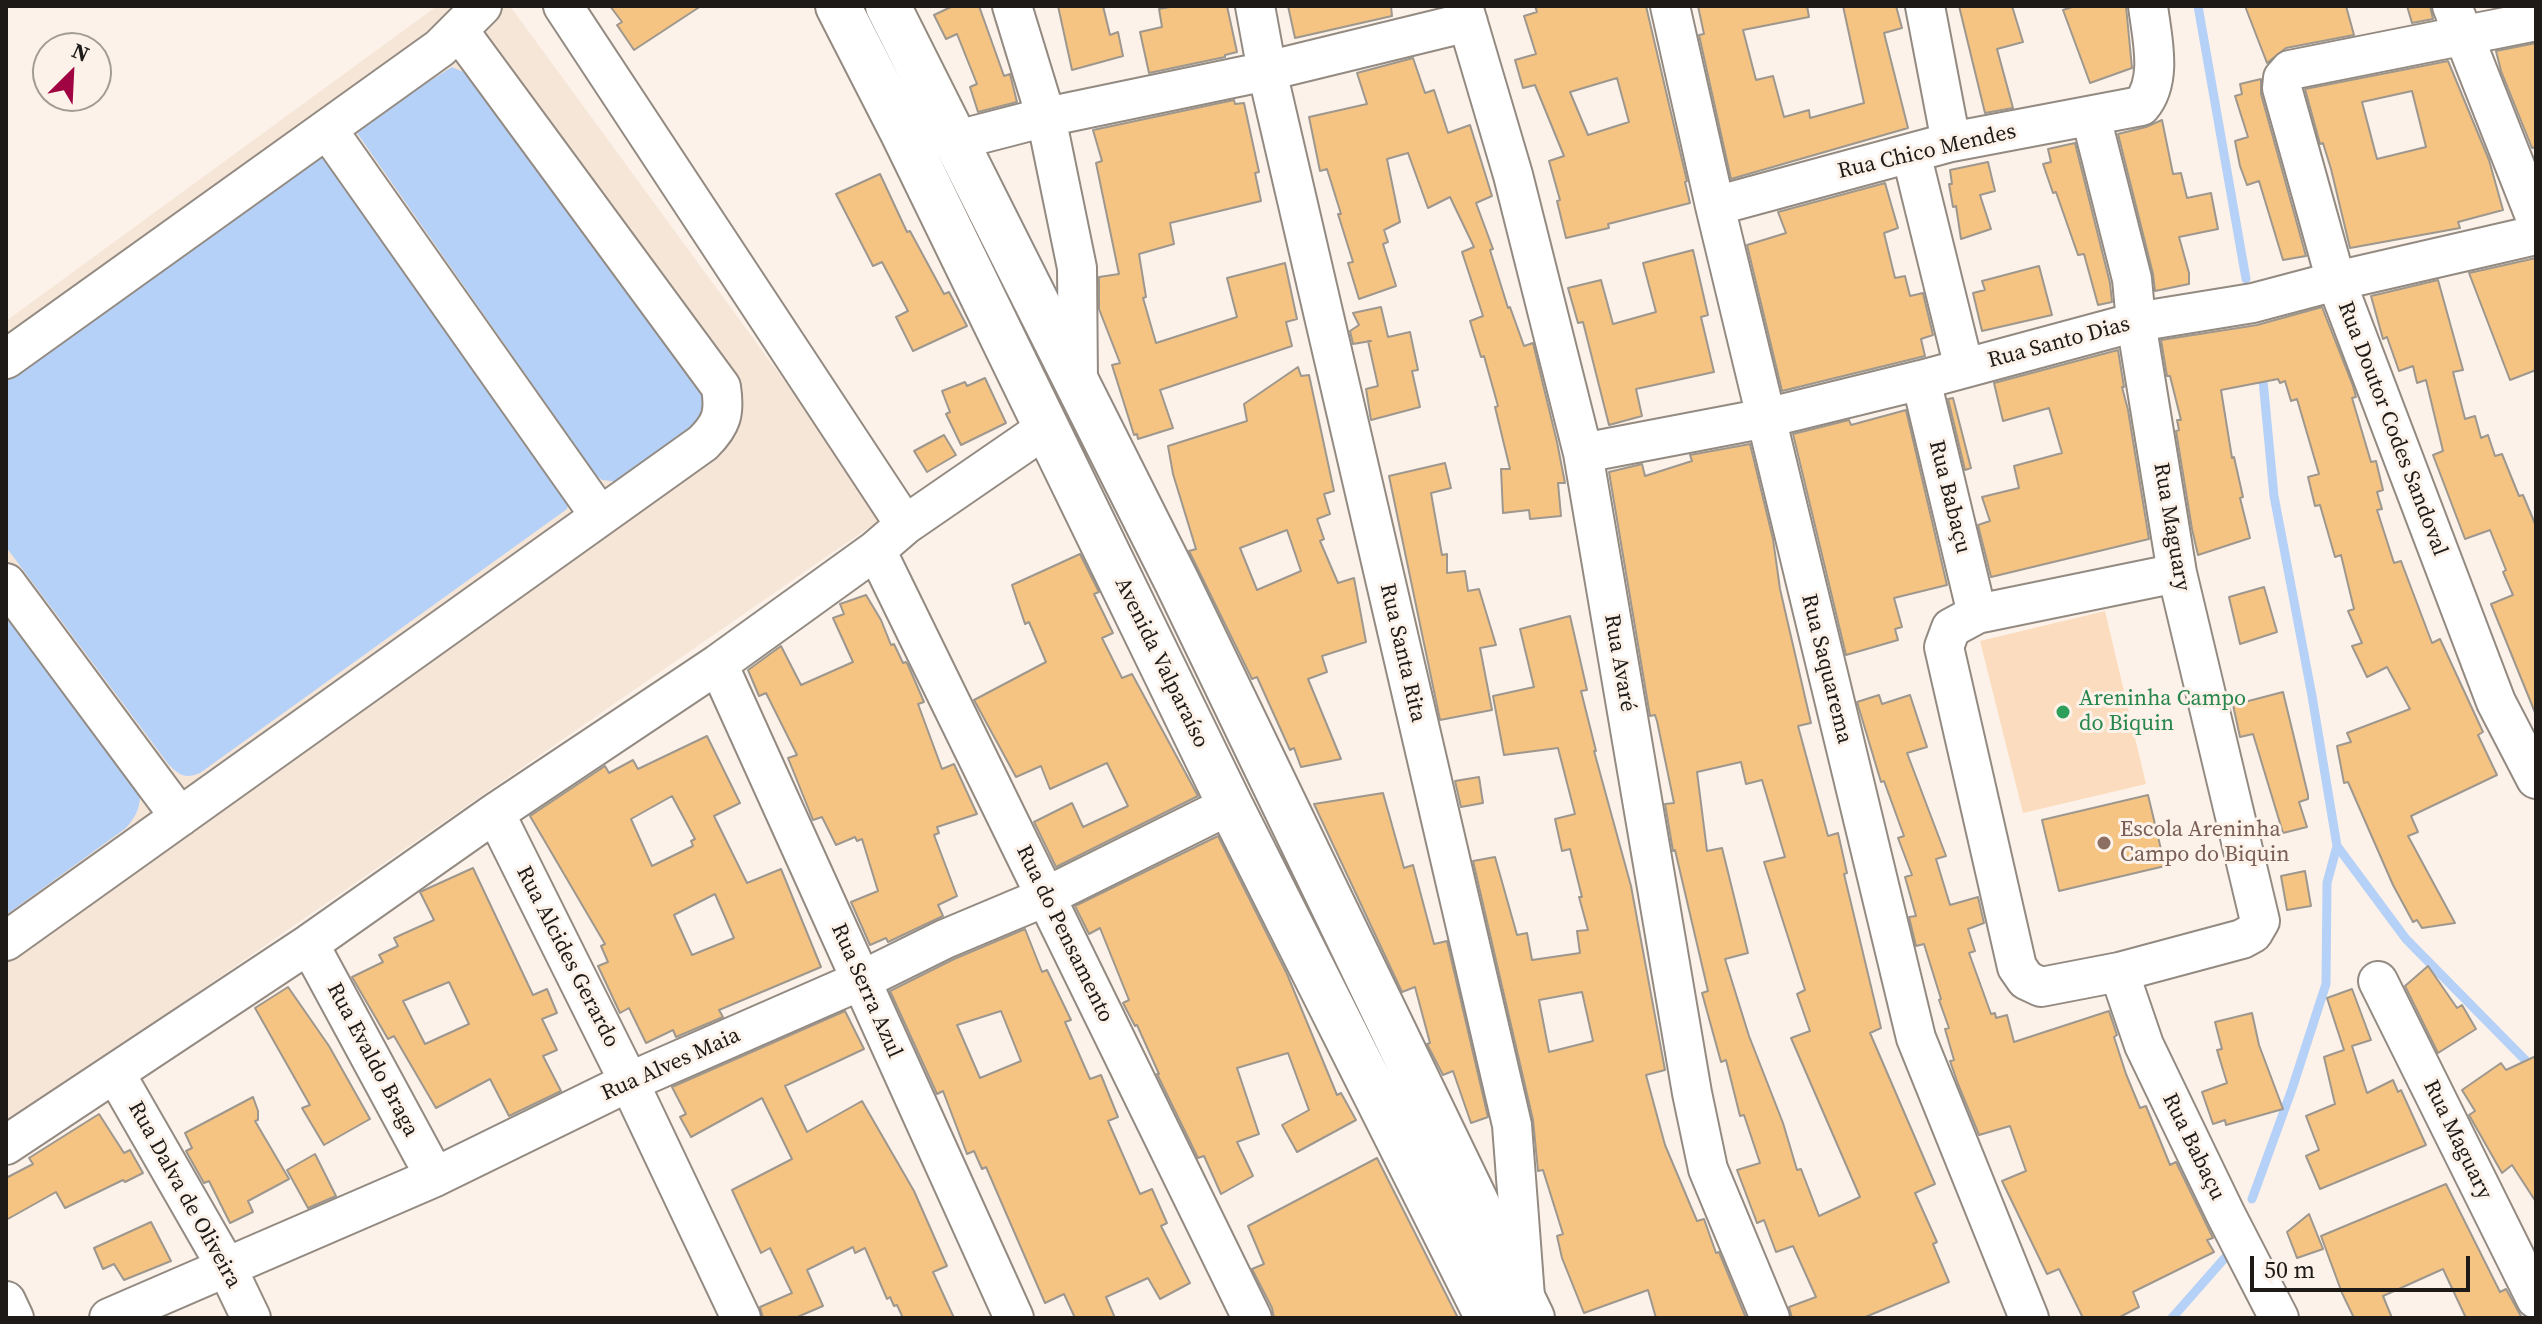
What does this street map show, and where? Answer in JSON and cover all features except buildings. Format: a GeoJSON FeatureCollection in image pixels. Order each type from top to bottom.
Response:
{"type":"FeatureCollection","features":[{"type":"Feature","properties":{"kind":"main road","name":"Avenida Valparaíso"},"geometry":{"type":"LineString","coordinates":[[838,6],[903,133],[1230,805],[1515,1313]]}},
{"type":"Feature","properties":{"kind":"main road"},"geometry":{"type":"LineString","coordinates":[[888,6],[1236,705],[1515,1313]]}},
{"type":"Feature","properties":{"kind":"main road"},"geometry":{"type":"LineString","coordinates":[[1192,727],[1236,705]]}},
{"type":"Feature","properties":{"kind":"street"},"geometry":{"type":"LineString","coordinates":[[563,6],[905,525]]}},
{"type":"Feature","properties":{"kind":"street"},"geometry":{"type":"LineString","coordinates":[[1012,6],[1046,117],[1077,268],[1078,383]]}},
{"type":"Feature","properties":{"kind":"street","name":"Rua Santa Rita"},"geometry":{"type":"LineString","coordinates":[[1255,6],[1267,71],[1512,1125],[1515,1313]]}},
{"type":"Feature","properties":{"kind":"street","name":"Rua Saquarema"},"geometry":{"type":"LineString","coordinates":[[1670,6],[1715,206],[1916,1038],[2029,1318]]}},
{"type":"Feature","properties":{"kind":"street"},"geometry":{"type":"LineString","coordinates":[[1925,6],[1951,142]]}},
{"type":"Feature","properties":{"kind":"street","name":"Rua Chico Mendes"},"geometry":{"type":"LineString","coordinates":[[1715,206],[1951,142],[2141,106],[2151,95],[2154,77],[2148,6]]}},
{"type":"Feature","properties":{"kind":"street"},"geometry":{"type":"LineString","coordinates":[[957,140],[1046,117],[1267,71],[1465,14]]}},
{"type":"Feature","properties":{"kind":"street","name":"Rua Avaré"},"geometry":{"type":"LineString","coordinates":[[1465,14],[1513,175],[1583,453],[1692,1093],[1708,1169],[1770,1318]]}},
{"type":"Feature","properties":{"kind":"street"},"geometry":{"type":"LineString","coordinates":[[6,359],[440,48],[470,19],[721,387],[724,408],[716,430],[703,443],[6,941]]}},
{"type":"Feature","properties":{"kind":"street"},"geometry":{"type":"LineString","coordinates":[[2536,21],[2457,21],[2536,219]]}},
{"type":"Feature","properties":{"kind":"street","name":"Rua Doutor Codes Sandoval"},"geometry":{"type":"LineString","coordinates":[[2457,21],[2290,70],[2283,78],[2282,88],[2336,281],[2496,702],[2536,779]]}},
{"type":"Feature","properties":{"kind":"street","name":"Rua Maguary"},"geometry":{"type":"LineString","coordinates":[[2091,117],[2132,279],[2136,322],[2177,573],[2260,921],[2253,933],[2242,939],[2119,972]]}},
{"type":"Feature","properties":{"kind":"street"},"geometry":{"type":"LineString","coordinates":[[327,129],[600,516]]}},
{"type":"Feature","properties":{"kind":"street"},"geometry":{"type":"LineString","coordinates":[[1911,153],[1964,368]]}},
{"type":"Feature","properties":{"kind":"street","name":"Rua Santo Dias"},"geometry":{"type":"LineString","coordinates":[[1583,453],[1766,418],[2136,322],[2253,303],[2536,235]]}},
{"type":"Feature","properties":{"kind":"street","name":"Rua Babaçu"},"geometry":{"type":"LineString","coordinates":[[1921,380],[1977,614]]}},
{"type":"Feature","properties":{"kind":"street"},"geometry":{"type":"LineString","coordinates":[[6,1145],[309,944],[495,813],[718,664],[876,550],[905,525],[1046,428]]}},
{"type":"Feature","properties":{"kind":"street","name":"Rua do Pensamento"},"geometry":{"type":"LineString","coordinates":[[876,550],[1248,1317]]}},
{"type":"Feature","properties":{"kind":"street"},"geometry":{"type":"LineString","coordinates":[[2119,972],[2041,987],[2026,980],[2017,967],[1944,647],[1951,628],[1977,614],[2177,573]]}},
{"type":"Feature","properties":{"kind":"street"},"geometry":{"type":"LineString","coordinates":[[6,583],[180,817]]}},
{"type":"Feature","properties":{"kind":"street","name":"Rua Serra Azul"},"geometry":{"type":"LineString","coordinates":[[718,664],[1014,1318]]}},
{"type":"Feature","properties":{"kind":"street","name":"Rua Alves Maia"},"geometry":{"type":"LineString","coordinates":[[109,1318],[435,1177],[629,1082],[1045,897],[1230,805]]}},
{"type":"Feature","properties":{"kind":"street","name":"Rua Alcides Gerardo"},"geometry":{"type":"LineString","coordinates":[[495,813],[629,1082],[741,1318]]}},
{"type":"Feature","properties":{"kind":"street","name":"Rua Evaldo Braga"},"geometry":{"type":"LineString","coordinates":[[309,944],[435,1177]]}},
{"type":"Feature","properties":{"kind":"street","name":"Rua Babaçu"},"geometry":{"type":"LineString","coordinates":[[2119,972],[2144,1045],[2279,1318]]}},
{"type":"Feature","properties":{"kind":"street","name":"Rua Maguary"},"geometry":{"type":"LineString","coordinates":[[2378,981],[2536,1299]]}},
{"type":"Feature","properties":{"kind":"street","name":"Rua Dalva de Oliveira"},"geometry":{"type":"LineString","coordinates":[[115,1073],[227,1268],[251,1318]]}},
{"type":"Feature","properties":{"kind":"street"},"geometry":{"type":"LineString","coordinates":[[6,1301],[14,1318]]}},
{"type":"Feature","properties":{"kind":"shaded area"},"geometry":{"type":"Polygon","coordinates":[[[437,6],[510,6],[884,517],[6,1125],[6,321],[437,6]]]}},
{"type":"Feature","properties":{"kind":"shaded area","name":"Areninha Campo do Biquin"},"geometry":{"type":"Polygon","coordinates":[[[2105,611],[2146,784],[2023,813],[1980,641],[2105,611]]]}},
{"type":"Feature","properties":{"kind":"water"},"geometry":{"type":"Polygon","coordinates":[[[452,67],[470,75],[712,400],[710,419],[619,482],[602,480],[596,475],[357,133],[366,121],[452,67]]]}},
{"type":"Feature","properties":{"kind":"water"},"geometry":{"type":"Polygon","coordinates":[[[320,155],[330,161],[570,499],[567,509],[200,773],[183,775],[169,765],[6,547],[6,381],[307,159],[320,155]]]}},
{"type":"Feature","properties":{"kind":"water"},"geometry":{"type":"Polygon","coordinates":[[[6,613],[140,795],[136,813],[126,828],[6,915],[6,613]]]}},
{"type":"Feature","properties":{"kind":"waterway"},"geometry":{"type":"LineString","coordinates":[[2198,6],[2246,279]]}},
{"type":"Feature","properties":{"kind":"waterway"},"geometry":{"type":"LineString","coordinates":[[2252,1199],[2326,984],[2327,883],[2337,846],[2274,496],[2262,370]]}},
{"type":"Feature","properties":{"kind":"waterway"},"geometry":{"type":"LineString","coordinates":[[2337,846],[2406,939],[2536,1071]]}},
{"type":"Feature","properties":{"kind":"waterway"},"geometry":{"type":"LineString","coordinates":[[2172,1318],[2230,1252]]}},
{"type":"Feature","properties":{"kind":"place","name":"Areninha Campo do Biquin"},"geometry":{"type":"Point","coordinates":[2063,712]}},
{"type":"Feature","properties":{"kind":"place","name":"Escola Areninha Campo do Biquin"},"geometry":{"type":"Point","coordinates":[2104,843]}}]}
